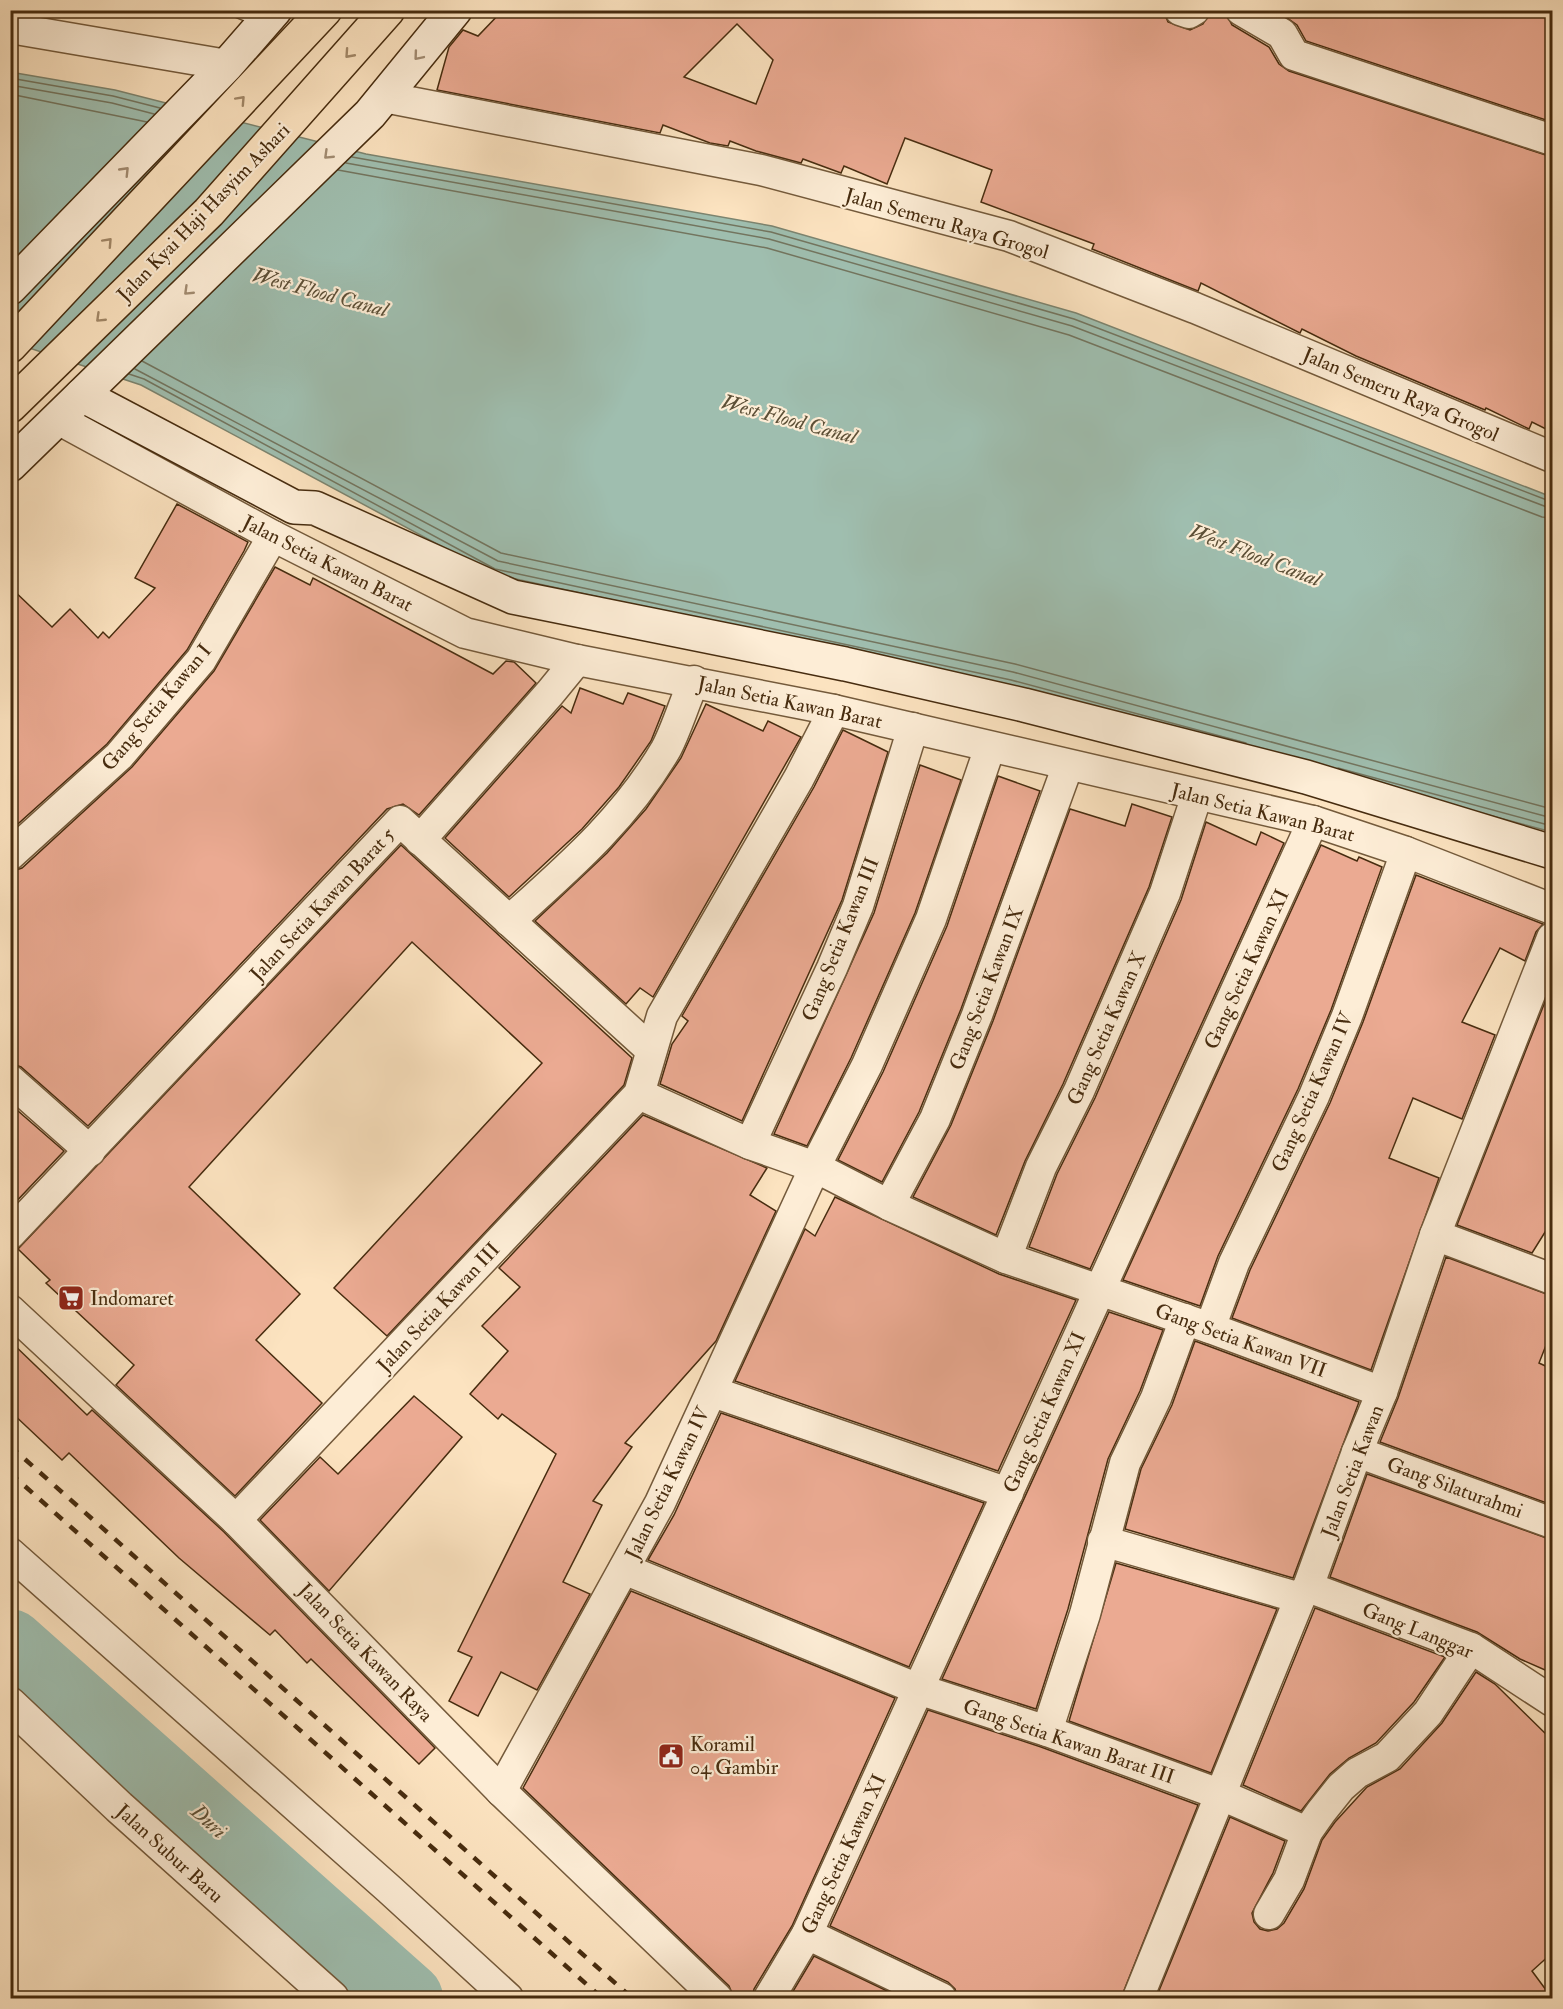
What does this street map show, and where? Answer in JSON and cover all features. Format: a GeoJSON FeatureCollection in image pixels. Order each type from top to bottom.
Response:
{"type":"FeatureCollection","features":[{"type":"Feature","properties":{"kind":"main road"},"geometry":{"type":"LineString","coordinates":[[10,346],[325,10]]}},
{"type":"Feature","properties":{"kind":"main road","name":"Jalan Kyai Haji Hasyim Ashari"},"geometry":{"type":"LineString","coordinates":[[10,406],[209,212],[388,10]]}},
{"type":"Feature","properties":{"kind":"main road"},"geometry":{"type":"LineString","coordinates":[[10,465],[377,105],[455,10]]}},
{"type":"Feature","properties":{"kind":"main road"},"geometry":{"type":"LineString","coordinates":[[10,288],[217,76],[260,14]]}},
{"type":"Feature","properties":{"kind":"main road"},"geometry":{"type":"LineString","coordinates":[[91,386],[301,494],[315,508],[513,597],[845,664],[1024,705],[1306,777],[1552,852]]}},
{"type":"Feature","properties":{"kind":"main road","name":"Jalan Subur Baru"},"geometry":{"type":"LineString","coordinates":[[10,1704],[119,1807],[332,1998]]}},
{"type":"Feature","properties":{"kind":"street"},"geometry":{"type":"LineString","coordinates":[[1180,10],[1189,13],[1194,10]]}},
{"type":"Feature","properties":{"kind":"street"},"geometry":{"type":"LineString","coordinates":[[1241,10],[1282,34],[1294,55],[1552,140]]}},
{"type":"Feature","properties":{"kind":"street"},"geometry":{"type":"LineString","coordinates":[[10,28],[217,76]]}},
{"type":"Feature","properties":{"kind":"street","name":"Jalan Semeru Raya Grogol"},"geometry":{"type":"LineString","coordinates":[[377,105],[761,170],[1009,236],[1196,308],[1552,457]]}},
{"type":"Feature","properties":{"kind":"street","name":"Jalan Setia Kawan Barat"},"geometry":{"type":"LineString","coordinates":[[58,419],[273,536],[465,633],[577,660],[834,710],[1313,822],[1406,852],[1552,909]]}},
{"type":"Feature","properties":{"kind":"street","name":"Gang Setia Kawan I"},"geometry":{"type":"LineString","coordinates":[[10,855],[119,756],[201,660],[273,536]]}},
{"type":"Feature","properties":{"kind":"street"},"geometry":{"type":"LineString","coordinates":[[420,840],[577,660]]}},
{"type":"Feature","properties":{"kind":"street"},"geometry":{"type":"LineString","coordinates":[[509,921],[579,860],[628,805],[666,748],[694,681]]}},
{"type":"Feature","properties":{"kind":"street"},"geometry":{"type":"LineString","coordinates":[[639,1094],[662,1016],[799,778],[834,710]]}},
{"type":"Feature","properties":{"kind":"street","name":"Gang Setia Kawan III"},"geometry":{"type":"LineString","coordinates":[[750,1144],[832,968],[858,906],[913,728]]}},
{"type":"Feature","properties":{"kind":"street"},"geometry":{"type":"LineString","coordinates":[[815,1167],[867,1065],[912,966],[931,919],[990,747]]}},
{"type":"Feature","properties":{"kind":"street","name":"Gang Setia Kawan IX"},"geometry":{"type":"LineString","coordinates":[[889,1205],[935,1119],[977,1015],[1068,765]]}},
{"type":"Feature","properties":{"kind":"street","name":"Gang Setia Kawan X"},"geometry":{"type":"LineString","coordinates":[[1006,1258],[1041,1167],[1079,1090],[1165,893],[1197,795]]}},
{"type":"Feature","properties":{"kind":"street","name":"Jalan Setia Kawan Barat 5"},"geometry":{"type":"LineString","coordinates":[[10,1234],[400,821],[651,1050]]}},
{"type":"Feature","properties":{"kind":"street","name":"Gang Setia Kawan XI"},"geometry":{"type":"LineString","coordinates":[[769,1998],[807,1934],[1313,822]]}},
{"type":"Feature","properties":{"kind":"street","name":"Gang Setia Kawan IV"},"geometry":{"type":"LineString","coordinates":[[1047,1731],[1085,1614],[1125,1463],[1156,1398],[1234,1263],[1318,1086],[1347,1016],[1406,852]]}},
{"type":"Feature","properties":{"kind":"street","name":"Jalan Setia Kawan"},"geometry":{"type":"LineString","coordinates":[[1138,1998],[1219,1794],[1304,1593],[1357,1452],[1383,1392],[1435,1235],[1552,938]]}},
{"type":"Feature","properties":{"kind":"street"},"geometry":{"type":"LineString","coordinates":[[10,1080],[90,1150]]}},
{"type":"Feature","properties":{"kind":"street","name":"Gang Setia Kawan VII"},"geometry":{"type":"LineString","coordinates":[[639,1094],[750,1144],[815,1167],[889,1205],[1006,1258],[1198,1323],[1383,1392]]}},
{"type":"Feature","properties":{"kind":"street","name":"Jalan Setia Kawan III"},"geometry":{"type":"LineString","coordinates":[[236,1520],[639,1094]]}},
{"type":"Feature","properties":{"kind":"street","name":"Jalan Setia Kawan IV"},"geometry":{"type":"LineString","coordinates":[[501,1791],[660,1503],[815,1167]]}},
{"type":"Feature","properties":{"kind":"street"},"geometry":{"type":"LineString","coordinates":[[1435,1235],[1552,1279]]}},
{"type":"Feature","properties":{"kind":"street","name":"Jalan Setia Kawan Raya"},"geometry":{"type":"LineString","coordinates":[[10,1310],[236,1520],[501,1791],[717,1998]]}},
{"type":"Feature","properties":{"kind":"street"},"geometry":{"type":"LineString","coordinates":[[713,1392],[1008,1493]]}},
{"type":"Feature","properties":{"kind":"street","name":"Gang Silaturahmi"},"geometry":{"type":"LineString","coordinates":[[1357,1452],[1552,1523]]}},
{"type":"Feature","properties":{"kind":"street","name":"Gang Langgar"},"geometry":{"type":"LineString","coordinates":[[1103,1541],[1304,1593],[1471,1648],[1552,1701]]}},
{"type":"Feature","properties":{"kind":"street"},"geometry":{"type":"LineString","coordinates":[[10,1553],[381,1881],[508,1998]]}},
{"type":"Feature","properties":{"kind":"street","name":"Gang Setia Kawan Barat III"},"geometry":{"type":"LineString","coordinates":[[624,1569],[918,1689],[1047,1731],[1219,1794],[1307,1832]]}},
{"type":"Feature","properties":{"kind":"street"},"geometry":{"type":"LineString","coordinates":[[1269,1914],[1288,1880],[1307,1832],[1341,1787],[1357,1773],[1387,1757],[1428,1713],[1471,1648]]}},
{"type":"Feature","properties":{"kind":"street"},"geometry":{"type":"LineString","coordinates":[[807,1934],[941,1998]]}},
{"type":"Feature","properties":{"kind":"water","name":"West Flood Canal"},"geometry":{"type":"Polygon","coordinates":[[[10,72],[115,90],[366,154],[772,226],[1076,313],[1552,497],[1552,832],[1010,686],[493,574],[141,385],[11,342],[10,72]]]}},
{"type":"Feature","properties":{"kind":"building"},"geometry":{"type":"Polygon","coordinates":[[[503,10],[1163,10],[1168,22],[1190,30],[1203,24],[1211,10],[1224,10],[1232,25],[1269,47],[1279,64],[1289,71],[1552,157],[1552,432],[1532,422],[1529,429],[1486,408],[1485,410],[1356,356],[1302,329],[1300,333],[1201,283],[1198,291],[1092,249],[1094,244],[981,202],[992,170],[905,138],[887,184],[844,166],[841,173],[803,159],[801,163],[756,151],[730,141],[728,146],[710,143],[663,125],[660,133],[437,90],[449,47],[463,30],[478,36],[503,10]],[[737,24],[684,77],[756,104],[773,60],[737,24]]]}},
{"type":"Feature","properties":{"kind":"building"},"geometry":{"type":"Polygon","coordinates":[[[1276,10],[1552,10],[1552,122],[1306,41],[1297,25],[1276,10]]]}},
{"type":"Feature","properties":{"kind":"building"},"geometry":{"type":"Polygon","coordinates":[[[177,504],[248,542],[244,551],[187,650],[107,744],[10,831],[10,587],[52,627],[70,609],[98,638],[103,632],[109,638],[155,588],[135,578],[177,504]]]}},
{"type":"Feature","properties":{"kind":"building"},"geometry":{"type":"Polygon","coordinates":[[[275,567],[310,585],[313,578],[493,674],[506,661],[514,662],[536,683],[419,815],[403,804],[387,809],[88,1126],[21,1067],[10,1063],[10,872],[22,868],[132,767],[214,671],[275,567]]]}},
{"type":"Feature","properties":{"kind":"building"},"geometry":{"type":"Polygon","coordinates":[[[580,688],[623,704],[628,693],[665,706],[651,741],[619,787],[582,829],[509,897],[445,838],[562,706],[571,713],[580,688]]]}},
{"type":"Feature","properties":{"kind":"building"},"geometry":{"type":"Polygon","coordinates":[[[706,704],[763,731],[768,721],[801,737],[653,997],[640,988],[626,1004],[535,921],[607,853],[646,809],[681,758],[706,704]]]}},
{"type":"Feature","properties":{"kind":"building"},"geometry":{"type":"Polygon","coordinates":[[[843,730],[888,752],[842,900],[742,1121],[660,1084],[672,1044],[688,1021],[682,1016],[814,787],[843,730]]]}},
{"type":"Feature","properties":{"kind":"building"},"geometry":{"type":"Polygon","coordinates":[[[920,765],[961,780],[915,913],[851,1058],[807,1146],[774,1134],[874,913],[920,765]]]}},
{"type":"Feature","properties":{"kind":"building"},"geometry":{"type":"Polygon","coordinates":[[[998,776],[1040,791],[961,1009],[919,1112],[882,1182],[838,1160],[883,1072],[947,926],[998,776]]]}},
{"type":"Feature","properties":{"kind":"building"},"geometry":{"type":"Polygon","coordinates":[[[1132,804],[1172,817],[1149,887],[1063,1084],[1025,1161],[996,1235],[913,1197],[951,1125],[993,1021],[1070,809],[1125,826],[1132,804]]]}},
{"type":"Feature","properties":{"kind":"building"},"geometry":{"type":"Polygon","coordinates":[[[1206,822],[1256,845],[1261,832],[1284,843],[1090,1269],[1029,1247],[1057,1174],[1095,1098],[1181,900],[1206,822]]]}},
{"type":"Feature","properties":{"kind":"building"},"geometry":{"type":"Polygon","coordinates":[[[401,845],[632,1058],[624,1085],[387,1336],[334,1288],[542,1063],[412,942],[189,1187],[300,1294],[256,1340],[322,1403],[235,1496],[116,1385],[134,1365],[46,1283],[50,1280],[18,1249],[401,845]]]}},
{"type":"Feature","properties":{"kind":"building"},"geometry":{"type":"Polygon","coordinates":[[[1321,845],[1357,861],[1359,857],[1382,867],[1331,1010],[1298,1089],[1218,1256],[1200,1306],[1123,1280],[1321,845]]]}},
{"type":"Feature","properties":{"kind":"building"},"geometry":{"type":"Polygon","coordinates":[[[1416,875],[1543,924],[1536,932],[1525,961],[1500,948],[1462,1022],[1495,1035],[1462,1119],[1413,1098],[1389,1158],[1439,1178],[1371,1370],[1232,1318],[1250,1270],[1330,1103],[1363,1022],[1416,875]]]}},
{"type":"Feature","properties":{"kind":"building"},"geometry":{"type":"Polygon","coordinates":[[[1552,984],[1552,1221],[1532,1253],[1457,1225],[1552,984]]]}},
{"type":"Feature","properties":{"kind":"building"},"geometry":{"type":"Polygon","coordinates":[[[10,1104],[64,1151],[10,1208],[10,1104]]]}},
{"type":"Feature","properties":{"kind":"building"},"geometry":{"type":"Polygon","coordinates":[[[643,1115],[767,1168],[750,1195],[776,1211],[716,1341],[625,1443],[632,1447],[593,1501],[602,1505],[563,1582],[590,1594],[537,1690],[501,1672],[478,1716],[449,1701],[472,1657],[458,1651],[556,1454],[502,1414],[498,1419],[470,1394],[508,1351],[482,1326],[520,1287],[499,1268],[643,1115]]]}},
{"type":"Feature","properties":{"kind":"building"},"geometry":{"type":"Polygon","coordinates":[[[835,1197],[999,1274],[1076,1300],[998,1471],[735,1381],[805,1229],[815,1236],[835,1197]]]}},
{"type":"Feature","properties":{"kind":"building"},"geometry":{"type":"Polygon","coordinates":[[[1446,1257],[1552,1296],[1552,1330],[1539,1363],[1552,1369],[1552,1505],[1380,1442],[1398,1398],[1446,1257]]]}},
{"type":"Feature","properties":{"kind":"building"},"geometry":{"type":"Polygon","coordinates":[[[1109,1312],[1163,1330],[1140,1391],[1108,1459],[1068,1609],[1036,1709],[942,1679],[1109,1312]]]}},
{"type":"Feature","properties":{"kind":"building"},"geometry":{"type":"Polygon","coordinates":[[[10,1341],[87,1415],[92,1410],[224,1532],[435,1748],[419,1764],[311,1659],[307,1663],[275,1630],[270,1635],[179,1558],[69,1453],[62,1460],[10,1411],[10,1341]]]}},
{"type":"Feature","properties":{"kind":"building"},"geometry":{"type":"Polygon","coordinates":[[[1195,1341],[1359,1402],[1293,1578],[1125,1529],[1141,1469],[1172,1405],[1195,1341]]]}},
{"type":"Feature","properties":{"kind":"building"},"geometry":{"type":"Polygon","coordinates":[[[414,1396],[462,1437],[329,1591],[260,1520],[320,1457],[338,1474],[414,1396]]]}},
{"type":"Feature","properties":{"kind":"building"},"geometry":{"type":"Polygon","coordinates":[[[721,1413],[984,1503],[909,1667],[648,1560],[674,1515],[721,1413]]]}},
{"type":"Feature","properties":{"kind":"building"},"geometry":{"type":"Polygon","coordinates":[[[1367,1474],[1552,1540],[1552,1673],[1520,1659],[1477,1632],[1330,1577],[1367,1474]]]}},
{"type":"Feature","properties":{"kind":"building"},"geometry":{"type":"Polygon","coordinates":[[[1116,1563],[1277,1609],[1211,1773],[1069,1721],[1116,1563]]]}},
{"type":"Feature","properties":{"kind":"building"},"geometry":{"type":"Polygon","coordinates":[[[631,1591],[895,1698],[792,1926],[754,1989],[752,1998],[734,1998],[729,1986],[523,1788],[631,1591]]]}},
{"type":"Feature","properties":{"kind":"building"},"geometry":{"type":"Polygon","coordinates":[[[1315,1608],[1445,1657],[1414,1702],[1376,1743],[1349,1758],[1330,1774],[1301,1811],[1243,1785],[1315,1608]]]}},
{"type":"Feature","properties":{"kind":"building"},"geometry":{"type":"Polygon","coordinates":[[[1476,1672],[1495,1684],[1552,1740],[1552,1953],[1532,1971],[1552,1998],[1156,1998],[1230,1817],[1285,1841],[1273,1873],[1252,1913],[1254,1922],[1260,1929],[1268,1931],[1277,1929],[1284,1923],[1304,1889],[1322,1840],[1335,1822],[1367,1787],[1400,1769],[1442,1723],[1476,1672]]]}},
{"type":"Feature","properties":{"kind":"building"},"geometry":{"type":"Polygon","coordinates":[[[928,1710],[1041,1747],[1198,1805],[1121,1998],[958,1998],[955,1989],[948,1982],[830,1926],[928,1710]]]}},
{"type":"Feature","properties":{"kind":"building"},"geometry":{"type":"Polygon","coordinates":[[[814,1956],[902,1998],[789,1998],[814,1956]]]}},
{"type":"Feature","properties":{"kind":"waterway","name":"Duri"},"geometry":{"type":"LineString","coordinates":[[10,1644],[408,1998]]}},
{"type":"Feature","properties":{"kind":"railway"},"geometry":{"type":"LineString","coordinates":[[10,1446],[632,1998]]}},
{"type":"Feature","properties":{"kind":"railway"},"geometry":{"type":"LineString","coordinates":[[10,1473],[602,1998]]}},
{"type":"Feature","properties":{"kind":"place","name":"Indomaret"},"geometry":{"type":"Point","coordinates":[71,1298]}},
{"type":"Feature","properties":{"kind":"place","name":"Koramil 04 Gambir"},"geometry":{"type":"Point","coordinates":[671,1756]}}]}
